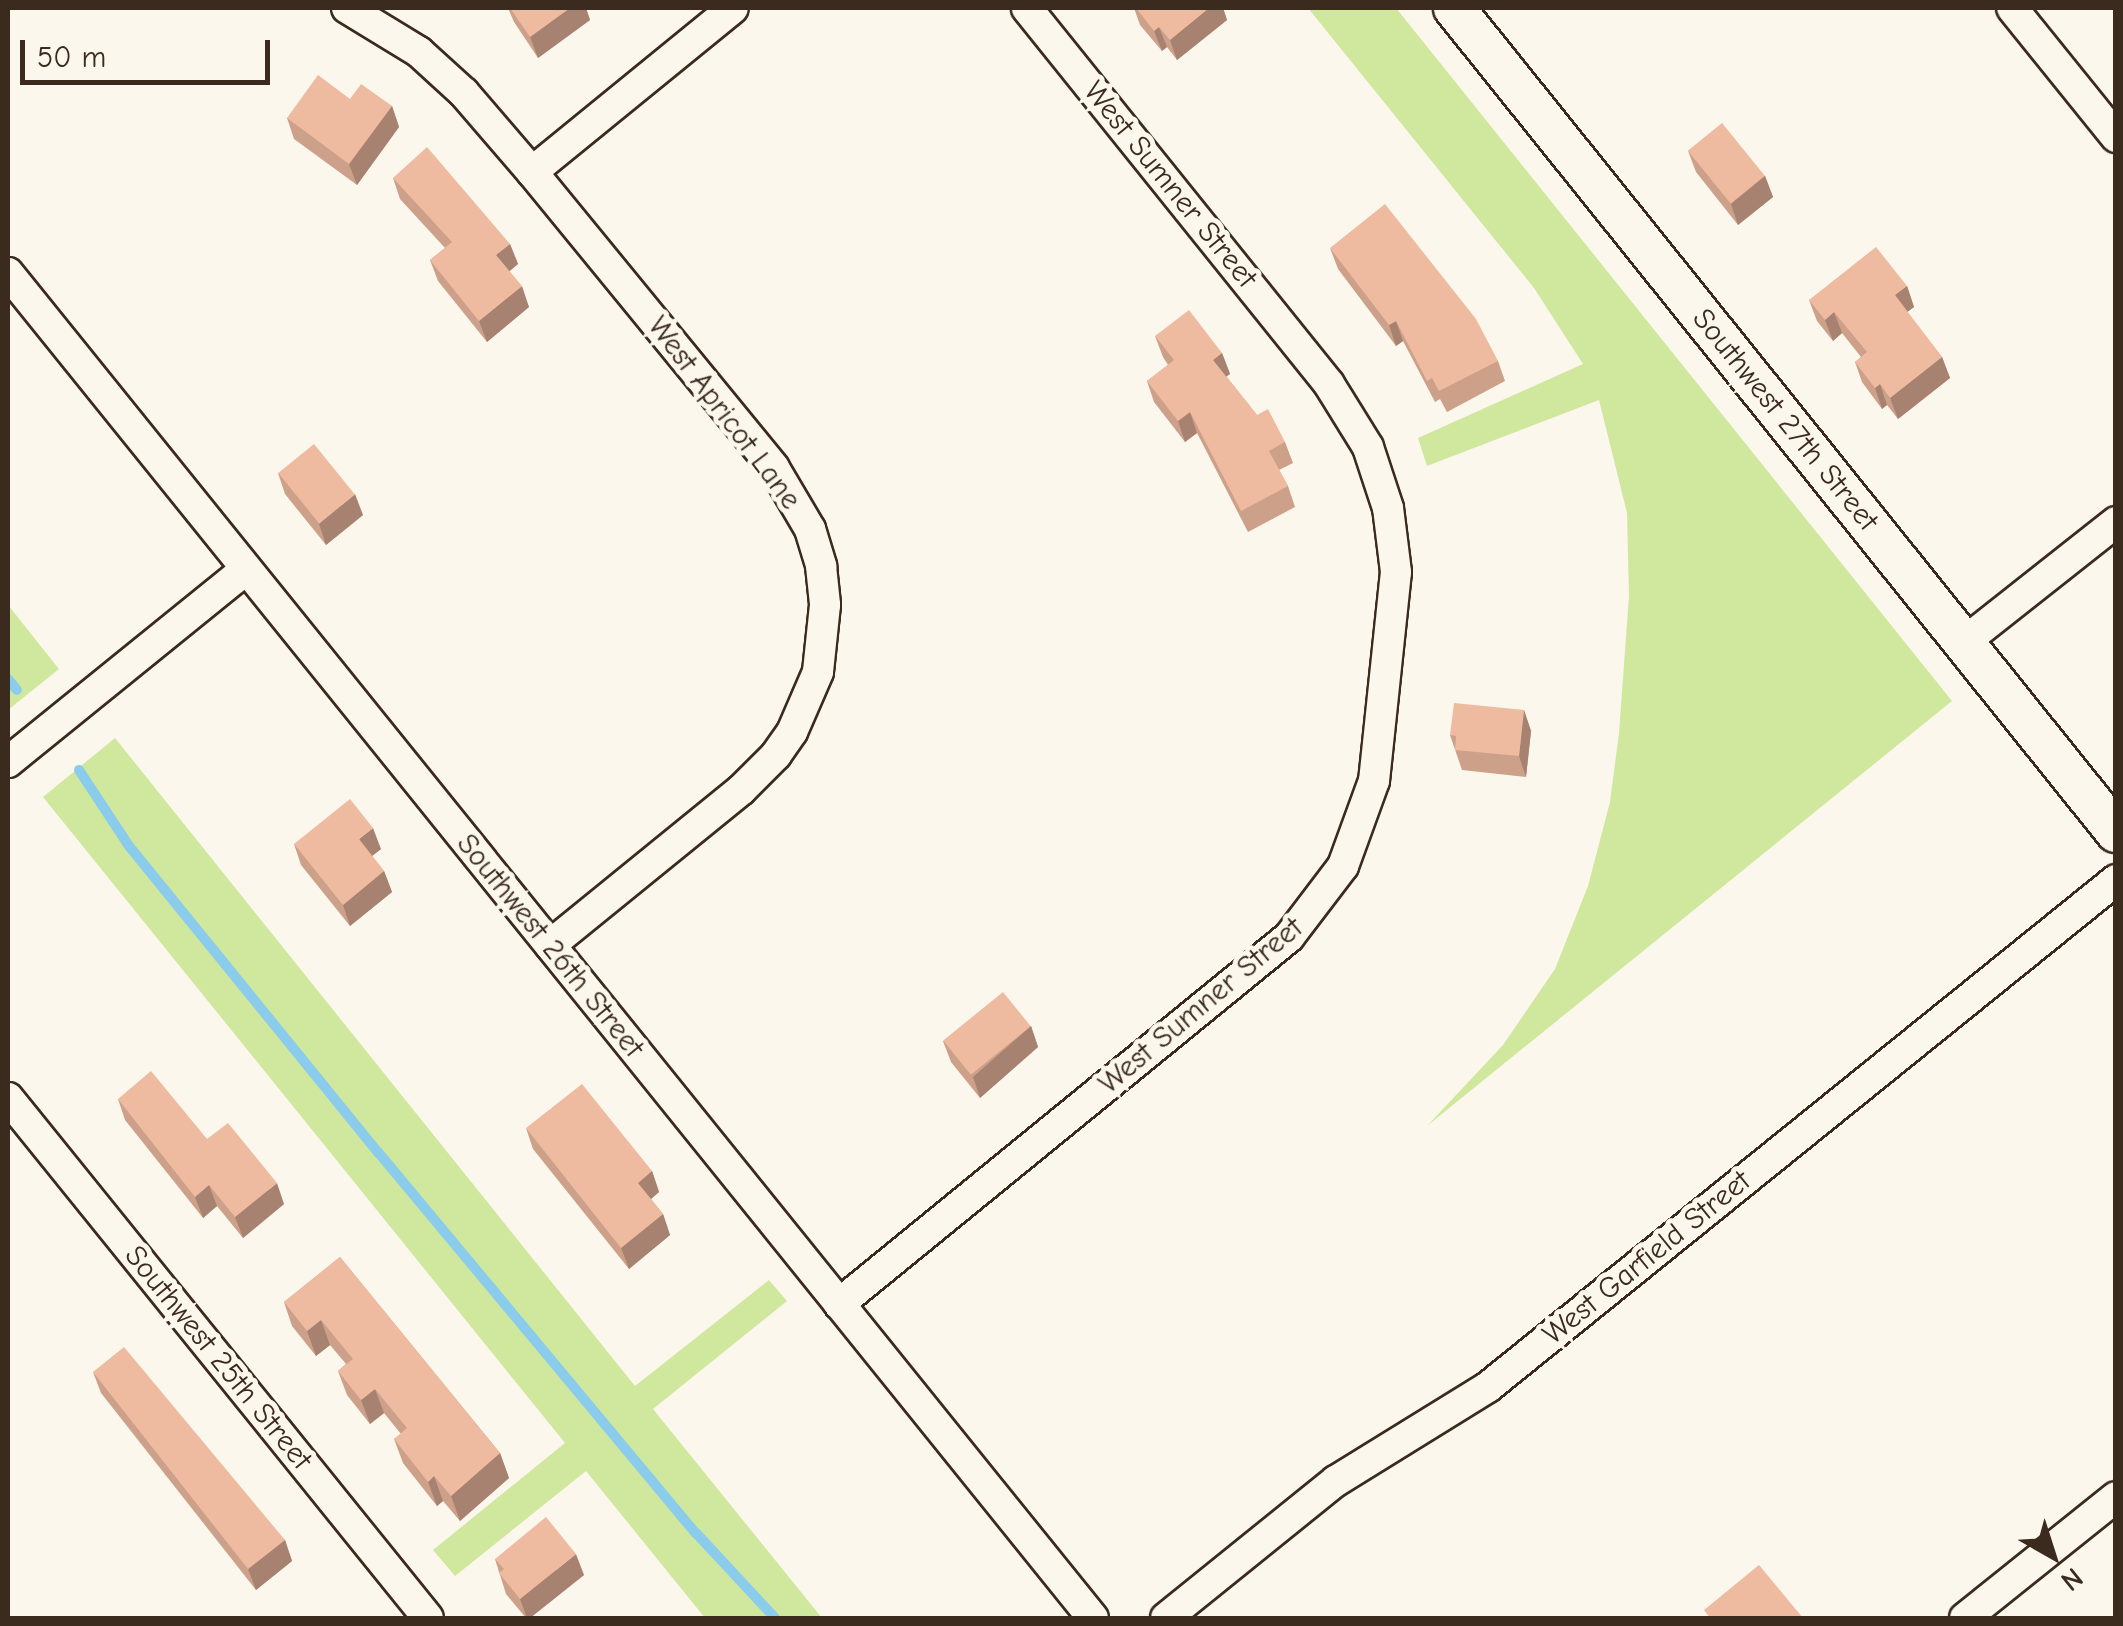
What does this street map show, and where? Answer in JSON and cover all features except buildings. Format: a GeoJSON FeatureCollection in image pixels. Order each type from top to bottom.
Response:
{"type":"FeatureCollection","features":[{"type":"Feature","properties":{"kind":"street","name":"West Apricot Lane"},"geometry":{"type":"LineString","coordinates":[[348,8],[419,52],[464,92],[793,495],[810,529],[826,605],[824,639],[810,697],[776,755],[741,790],[550,945]]}},
{"type":"Feature","properties":{"kind":"street"},"geometry":{"type":"LineString","coordinates":[[532,172],[733,8]]}},
{"type":"Feature","properties":{"kind":"street","name":"West Sumner Street"},"geometry":{"type":"LineString","coordinates":[[839,1304],[1289,937],[1343,866],[1374,781],[1396,572],[1388,508],[1368,447],[1329,384],[1027,8]]}},
{"type":"Feature","properties":{"kind":"street","name":"Southwest 27th Street"},"geometry":{"type":"LineString","coordinates":[[1454,8],[2116,832]]}},
{"type":"Feature","properties":{"kind":"street"},"geometry":{"type":"LineString","coordinates":[[2012,8],[2116,137]]}},
{"type":"Feature","properties":{"kind":"street","name":"Southwest 26th Street"},"geometry":{"type":"LineString","coordinates":[[8,272],[1093,1618]]}},
{"type":"Feature","properties":{"kind":"street"},"geometry":{"type":"LineString","coordinates":[[1963,643],[2116,522]]}},
{"type":"Feature","properties":{"kind":"street"},"geometry":{"type":"LineString","coordinates":[[8,762],[246,569]]}},
{"type":"Feature","properties":{"kind":"street","name":"West Garfield Street"},"geometry":{"type":"LineString","coordinates":[[1166,1618],[1336,1481],[1488,1387],[2116,880]]}},
{"type":"Feature","properties":{"kind":"street","name":"Southwest 25th Street"},"geometry":{"type":"LineString","coordinates":[[8,1098],[428,1618]]}},
{"type":"Feature","properties":{"kind":"street"},"geometry":{"type":"LineString","coordinates":[[1965,1618],[2116,1496]]}},
{"type":"Feature","properties":{"kind":"green space"},"geometry":{"type":"Polygon","coordinates":[[[1308,8],[1396,8],[1952,701],[1427,1126],[1503,1045],[1555,969],[1588,886],[1610,802],[1619,733],[1629,596],[1627,513],[1599,400],[1427,466],[1418,438],[1583,364],[1534,288],[1308,8]]]}},
{"type":"Feature","properties":{"kind":"green space"},"geometry":{"type":"Polygon","coordinates":[[[8,605],[59,669],[8,710],[8,605]]]}},
{"type":"Feature","properties":{"kind":"green space"},"geometry":{"type":"Polygon","coordinates":[[[115,738],[635,1386],[769,1280],[787,1301],[653,1409],[822,1618],[705,1618],[586,1471],[455,1576],[433,1550],[565,1443],[43,797],[115,738]]]}},
{"type":"Feature","properties":{"kind":"waterway"},"geometry":{"type":"LineString","coordinates":[[8,679],[17,690]]}},
{"type":"Feature","properties":{"kind":"waterway"},"geometry":{"type":"LineString","coordinates":[[79,770],[129,846],[378,1152],[696,1533],[775,1618]]}}]}
